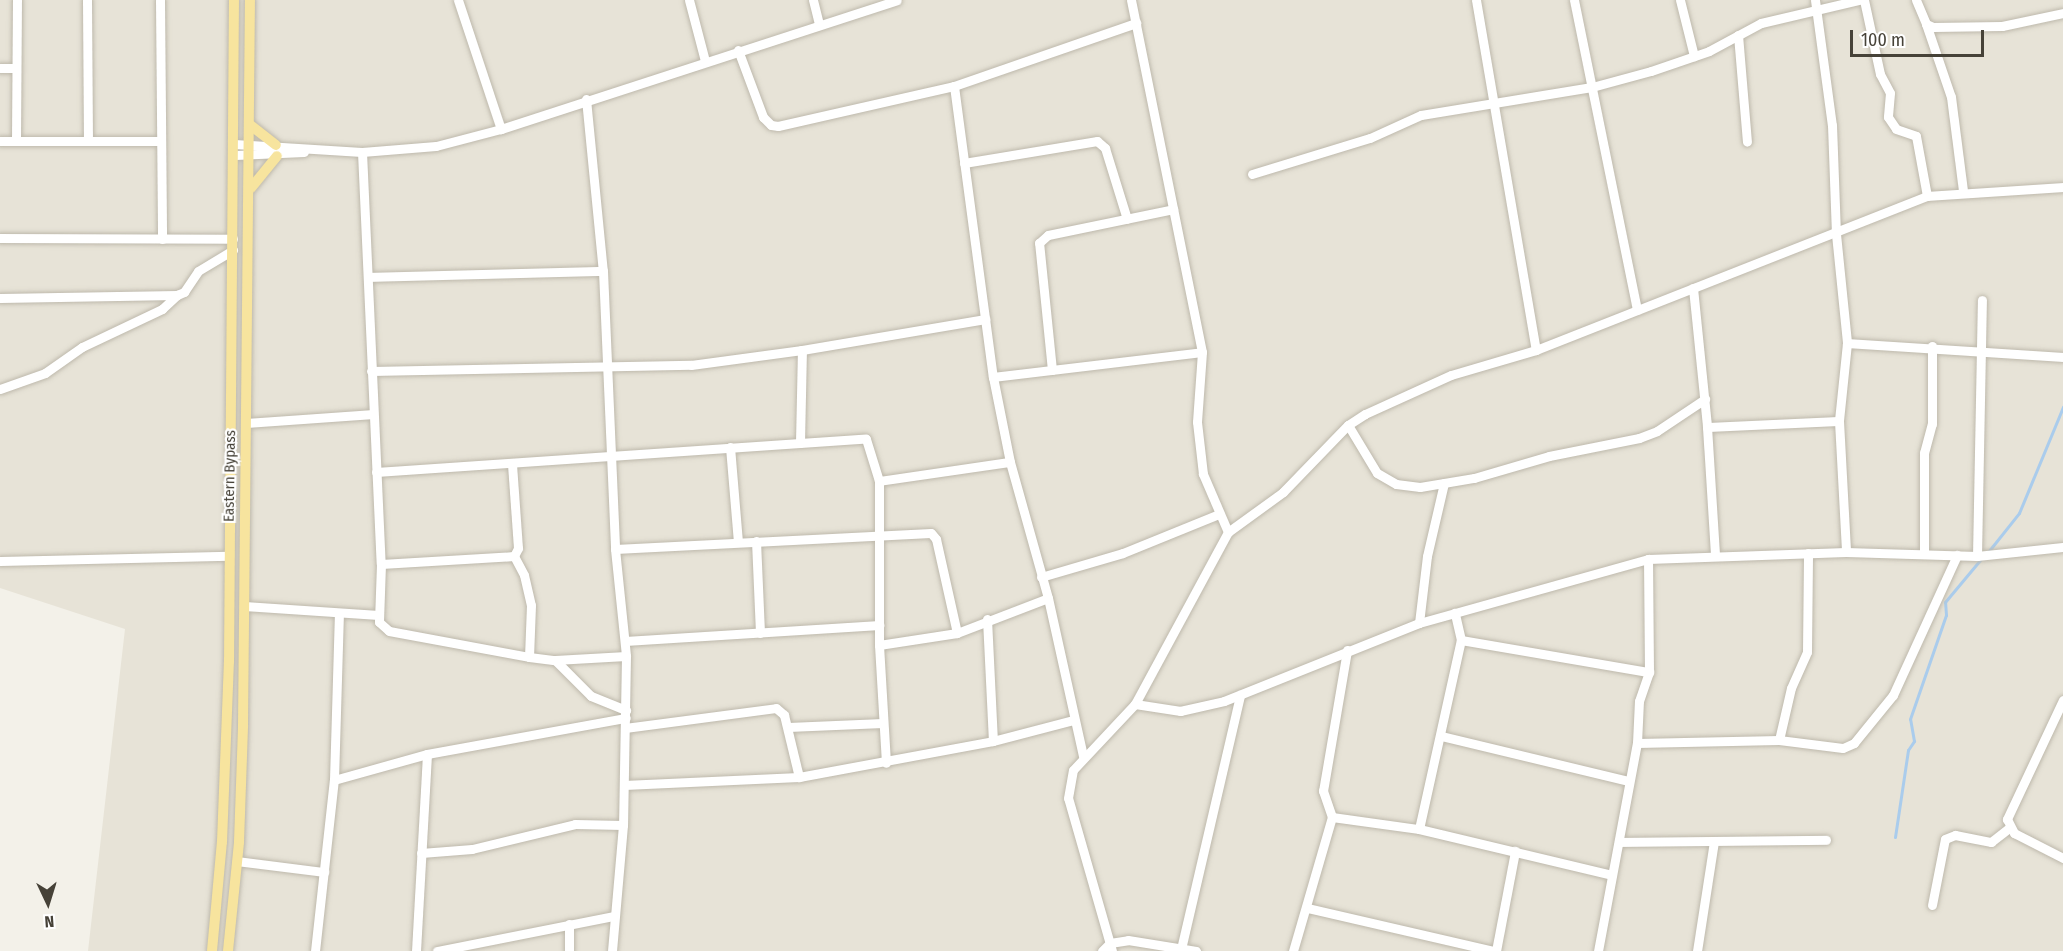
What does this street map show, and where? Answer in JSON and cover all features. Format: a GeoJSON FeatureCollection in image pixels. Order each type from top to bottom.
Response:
{"type":"FeatureCollection","features":[{"type":"Feature","properties":{"kind":"main road","name":"Eastern Bypass"},"geometry":{"type":"LineString","coordinates":[[212,951],[222,842],[229,556],[235,150],[234,0]]}},
{"type":"Feature","properties":{"kind":"main road","name":"Eastern Bypass"},"geometry":{"type":"LineString","coordinates":[[228,951],[237,861],[245,606],[250,0]]}},
{"type":"Feature","properties":{"kind":"main road"},"geometry":{"type":"LineString","coordinates":[[249,124],[277,151],[250,188]]}},
{"type":"Feature","properties":{"kind":"street"},"geometry":{"type":"LineString","coordinates":[[16,141],[17,0]]}},
{"type":"Feature","properties":{"kind":"street"},"geometry":{"type":"LineString","coordinates":[[87,0],[88,141]]}},
{"type":"Feature","properties":{"kind":"street"},"geometry":{"type":"LineString","coordinates":[[160,0],[162,239]]}},
{"type":"Feature","properties":{"kind":"street"},"geometry":{"type":"LineString","coordinates":[[458,0],[501,129]]}},
{"type":"Feature","properties":{"kind":"street"},"geometry":{"type":"LineString","coordinates":[[689,0],[705,61]]}},
{"type":"Feature","properties":{"kind":"street"},"geometry":{"type":"LineString","coordinates":[[813,0],[819,24]]}},
{"type":"Feature","properties":{"kind":"street"},"geometry":{"type":"LineString","coordinates":[[235,150],[362,152],[436,146],[501,129],[586,99],[897,0]]}},
{"type":"Feature","properties":{"kind":"street"},"geometry":{"type":"LineString","coordinates":[[1131,0],[1202,352],[1198,441],[1203,474],[1228,532]]}},
{"type":"Feature","properties":{"kind":"street"},"geometry":{"type":"LineString","coordinates":[[1476,0],[1536,350]]}},
{"type":"Feature","properties":{"kind":"street"},"geometry":{"type":"LineString","coordinates":[[1574,0],[1637,310]]}},
{"type":"Feature","properties":{"kind":"street"},"geometry":{"type":"LineString","coordinates":[[1680,0],[1694,56]]}},
{"type":"Feature","properties":{"kind":"street"},"geometry":{"type":"LineString","coordinates":[[1252,174],[1370,138],[1421,115],[1592,87],[1694,56],[1761,23],[1815,5],[1859,0]]}},
{"type":"Feature","properties":{"kind":"street"},"geometry":{"type":"LineString","coordinates":[[1864,0],[1881,74],[1890,93],[1888,117],[1896,129],[1916,136],[1927,196]]}},
{"type":"Feature","properties":{"kind":"street"},"geometry":{"type":"LineString","coordinates":[[1916,0],[1951,97],[1963,191]]}},
{"type":"Feature","properties":{"kind":"street"},"geometry":{"type":"LineString","coordinates":[[1815,5],[1832,125],[1836,234],[1847,343],[1839,421],[1846,552]]}},
{"type":"Feature","properties":{"kind":"street"},"geometry":{"type":"LineString","coordinates":[[1926,24],[1933,27],[2002,26],[2063,13]]}},
{"type":"Feature","properties":{"kind":"street"},"geometry":{"type":"LineString","coordinates":[[738,50],[763,117],[771,125],[954,86],[1136,23]]}},
{"type":"Feature","properties":{"kind":"street"},"geometry":{"type":"LineString","coordinates":[[1738,35],[1747,142]]}},
{"type":"Feature","properties":{"kind":"street"},"geometry":{"type":"LineString","coordinates":[[0,68],[16,68]]}},
{"type":"Feature","properties":{"kind":"street"},"geometry":{"type":"LineString","coordinates":[[954,86],[993,378],[1010,462],[1047,598],[1083,756]]}},
{"type":"Feature","properties":{"kind":"street"},"geometry":{"type":"LineString","coordinates":[[586,99],[603,271],[609,457],[615,549],[626,656],[623,825],[612,951]]}},
{"type":"Feature","properties":{"kind":"street"},"geometry":{"type":"LineString","coordinates":[[0,141],[161,141]]}},
{"type":"Feature","properties":{"kind":"street"},"geometry":{"type":"LineString","coordinates":[[964,163],[1098,141],[1105,148],[1126,219]]}},
{"type":"Feature","properties":{"kind":"street"},"geometry":{"type":"LineString","coordinates":[[362,152],[370,277],[371,370],[381,564],[378,615],[382,628],[388,631],[555,660],[626,656]]}},
{"type":"Feature","properties":{"kind":"street"},"geometry":{"type":"LineString","coordinates":[[1111,947],[1068,798],[1069,782],[1083,756],[1135,704],[1228,532],[1283,492],[1348,426],[1365,414],[1451,375],[1536,350],[1836,234],[1927,196],[1963,191],[2063,187]]}},
{"type":"Feature","properties":{"kind":"street"},"geometry":{"type":"LineString","coordinates":[[1052,370],[1039,243],[1048,235],[1173,209]]}},
{"type":"Feature","properties":{"kind":"street"},"geometry":{"type":"LineString","coordinates":[[0,238],[162,239],[233,245]]}},
{"type":"Feature","properties":{"kind":"street"},"geometry":{"type":"LineString","coordinates":[[0,389],[45,373],[82,347],[162,309],[177,295],[184,292],[198,271],[233,245]]}},
{"type":"Feature","properties":{"kind":"street"},"geometry":{"type":"LineString","coordinates":[[370,277],[603,271]]}},
{"type":"Feature","properties":{"kind":"street"},"geometry":{"type":"LineString","coordinates":[[1693,288],[1705,399],[1715,555]]}},
{"type":"Feature","properties":{"kind":"street"},"geometry":{"type":"LineString","coordinates":[[0,298],[177,295]]}},
{"type":"Feature","properties":{"kind":"street"},"geometry":{"type":"LineString","coordinates":[[1978,556],[1982,300]]}},
{"type":"Feature","properties":{"kind":"street"},"geometry":{"type":"LineString","coordinates":[[371,370],[691,365],[802,350],[985,319]]}},
{"type":"Feature","properties":{"kind":"street"},"geometry":{"type":"LineString","coordinates":[[1847,343],[1982,349],[2063,357]]}},
{"type":"Feature","properties":{"kind":"street"},"geometry":{"type":"LineString","coordinates":[[1924,554],[1924,453],[1932,424],[1932,346]]}},
{"type":"Feature","properties":{"kind":"street"},"geometry":{"type":"LineString","coordinates":[[800,443],[802,350]]}},
{"type":"Feature","properties":{"kind":"street"},"geometry":{"type":"LineString","coordinates":[[993,378],[1202,352]]}},
{"type":"Feature","properties":{"kind":"street"},"geometry":{"type":"LineString","coordinates":[[1348,426],[1377,473],[1407,488],[1444,483],[1639,438],[1665,426],[1705,399]]}},
{"type":"Feature","properties":{"kind":"street"},"geometry":{"type":"LineString","coordinates":[[248,423],[373,414]]}},
{"type":"Feature","properties":{"kind":"street"},"geometry":{"type":"LineString","coordinates":[[1707,427],[1839,421]]}},
{"type":"Feature","properties":{"kind":"street"},"geometry":{"type":"LineString","coordinates":[[376,472],[866,439],[879,481],[876,532],[879,645],[886,763]]}},
{"type":"Feature","properties":{"kind":"street"},"geometry":{"type":"LineString","coordinates":[[730,447],[738,542]]}},
{"type":"Feature","properties":{"kind":"street"},"geometry":{"type":"LineString","coordinates":[[879,481],[1010,462]]}},
{"type":"Feature","properties":{"kind":"street"},"geometry":{"type":"LineString","coordinates":[[512,464],[518,549],[514,556]]}},
{"type":"Feature","properties":{"kind":"street"},"geometry":{"type":"LineString","coordinates":[[1419,623],[1427,556],[1444,483]]}},
{"type":"Feature","properties":{"kind":"street"},"geometry":{"type":"LineString","coordinates":[[1041,577],[1123,554],[1219,514]]}},
{"type":"Feature","properties":{"kind":"street"},"geometry":{"type":"LineString","coordinates":[[615,549],[876,532],[925,532],[935,535],[957,633]]}},
{"type":"Feature","properties":{"kind":"street"},"geometry":{"type":"LineString","coordinates":[[756,541],[760,633]]}},
{"type":"Feature","properties":{"kind":"street"},"geometry":{"type":"LineString","coordinates":[[1135,704],[1192,710],[1240,696],[1347,650],[1419,623],[1648,559],[1846,552],[1991,556],[2063,547]]}},
{"type":"Feature","properties":{"kind":"street"},"geometry":{"type":"LineString","coordinates":[[1779,741],[1788,698],[1808,652],[1808,553]]}},
{"type":"Feature","properties":{"kind":"street"},"geometry":{"type":"LineString","coordinates":[[1637,743],[1779,741],[1843,748],[1863,735],[1893,695],[1918,631],[1957,555]]}},
{"type":"Feature","properties":{"kind":"street"},"geometry":{"type":"LineString","coordinates":[[0,561],[229,556]]}},
{"type":"Feature","properties":{"kind":"street"},"geometry":{"type":"LineString","coordinates":[[381,564],[514,556]]}},
{"type":"Feature","properties":{"kind":"street"},"geometry":{"type":"LineString","coordinates":[[514,556],[524,575],[531,605],[529,657]]}},
{"type":"Feature","properties":{"kind":"street"},"geometry":{"type":"LineString","coordinates":[[1598,951],[1628,781],[1637,743],[1640,701],[1649,672],[1648,559]]}},
{"type":"Feature","properties":{"kind":"street"},"geometry":{"type":"LineString","coordinates":[[879,645],[957,633],[1047,598]]}},
{"type":"Feature","properties":{"kind":"street"},"geometry":{"type":"LineString","coordinates":[[245,606],[378,615]]}},
{"type":"Feature","properties":{"kind":"street"},"geometry":{"type":"LineString","coordinates":[[1419,829],[1461,640],[1455,612]]}},
{"type":"Feature","properties":{"kind":"street"},"geometry":{"type":"LineString","coordinates":[[315,951],[334,780],[339,614]]}},
{"type":"Feature","properties":{"kind":"street"},"geometry":{"type":"LineString","coordinates":[[987,620],[993,741]]}},
{"type":"Feature","properties":{"kind":"street"},"geometry":{"type":"LineString","coordinates":[[625,640],[879,625]]}},
{"type":"Feature","properties":{"kind":"street"},"geometry":{"type":"LineString","coordinates":[[1461,640],[1649,672]]}},
{"type":"Feature","properties":{"kind":"street"},"geometry":{"type":"LineString","coordinates":[[1293,951],[1332,817],[1323,791],[1347,650]]}},
{"type":"Feature","properties":{"kind":"street"},"geometry":{"type":"LineString","coordinates":[[555,660],[591,696],[626,719]]}},
{"type":"Feature","properties":{"kind":"street"},"geometry":{"type":"LineString","coordinates":[[1181,949],[1240,696]]}},
{"type":"Feature","properties":{"kind":"street"},"geometry":{"type":"LineString","coordinates":[[2009,828],[2008,811],[2063,700]]}},
{"type":"Feature","properties":{"kind":"street"},"geometry":{"type":"LineString","coordinates":[[334,780],[427,754],[626,719],[776,708],[782,710],[788,727],[799,777]]}},
{"type":"Feature","properties":{"kind":"street"},"geometry":{"type":"LineString","coordinates":[[624,785],[799,777],[886,763],[993,741],[1073,720]]}},
{"type":"Feature","properties":{"kind":"street"},"geometry":{"type":"LineString","coordinates":[[788,727],[883,723]]}},
{"type":"Feature","properties":{"kind":"street"},"geometry":{"type":"LineString","coordinates":[[1441,736],[1628,781]]}},
{"type":"Feature","properties":{"kind":"street"},"geometry":{"type":"LineString","coordinates":[[416,951],[427,754]]}},
{"type":"Feature","properties":{"kind":"street"},"geometry":{"type":"LineString","coordinates":[[1332,817],[1419,829],[1612,875]]}},
{"type":"Feature","properties":{"kind":"street"},"geometry":{"type":"LineString","coordinates":[[421,853],[472,849],[575,824],[623,825]]}},
{"type":"Feature","properties":{"kind":"street"},"geometry":{"type":"LineString","coordinates":[[2009,828],[2063,858]]}},
{"type":"Feature","properties":{"kind":"street"},"geometry":{"type":"LineString","coordinates":[[1932,905],[1945,839],[1955,835],[1991,842],[2009,828]]}},
{"type":"Feature","properties":{"kind":"street"},"geometry":{"type":"LineString","coordinates":[[1618,842],[1826,840]]}},
{"type":"Feature","properties":{"kind":"street"},"geometry":{"type":"LineString","coordinates":[[1697,951],[1714,841]]}},
{"type":"Feature","properties":{"kind":"street"},"geometry":{"type":"LineString","coordinates":[[1307,908],[1494,951],[1515,851]]}},
{"type":"Feature","properties":{"kind":"street"},"geometry":{"type":"LineString","coordinates":[[237,861],[324,872]]}},
{"type":"Feature","properties":{"kind":"street"},"geometry":{"type":"LineString","coordinates":[[438,951],[614,916]]}},
{"type":"Feature","properties":{"kind":"street"},"geometry":{"type":"LineString","coordinates":[[569,924],[569,951]]}},
{"type":"Feature","properties":{"kind":"street"},"geometry":{"type":"LineString","coordinates":[[1102,951],[1128,940],[1196,951]]}},
{"type":"Feature","properties":{"kind":"shaded area"},"geometry":{"type":"Polygon","coordinates":[[[0,0],[2063,0],[2063,951],[88,951],[125,629],[0,588],[0,0]]]}},
{"type":"Feature","properties":{"kind":"waterway"},"geometry":{"type":"LineString","coordinates":[[1988,552],[2019,513],[2063,407]]}},
{"type":"Feature","properties":{"kind":"waterway"},"geometry":{"type":"LineString","coordinates":[[1895,837],[1908,750],[1914,741],[1910,719],[1946,615],[1945,602],[1981,559]]}}]}
